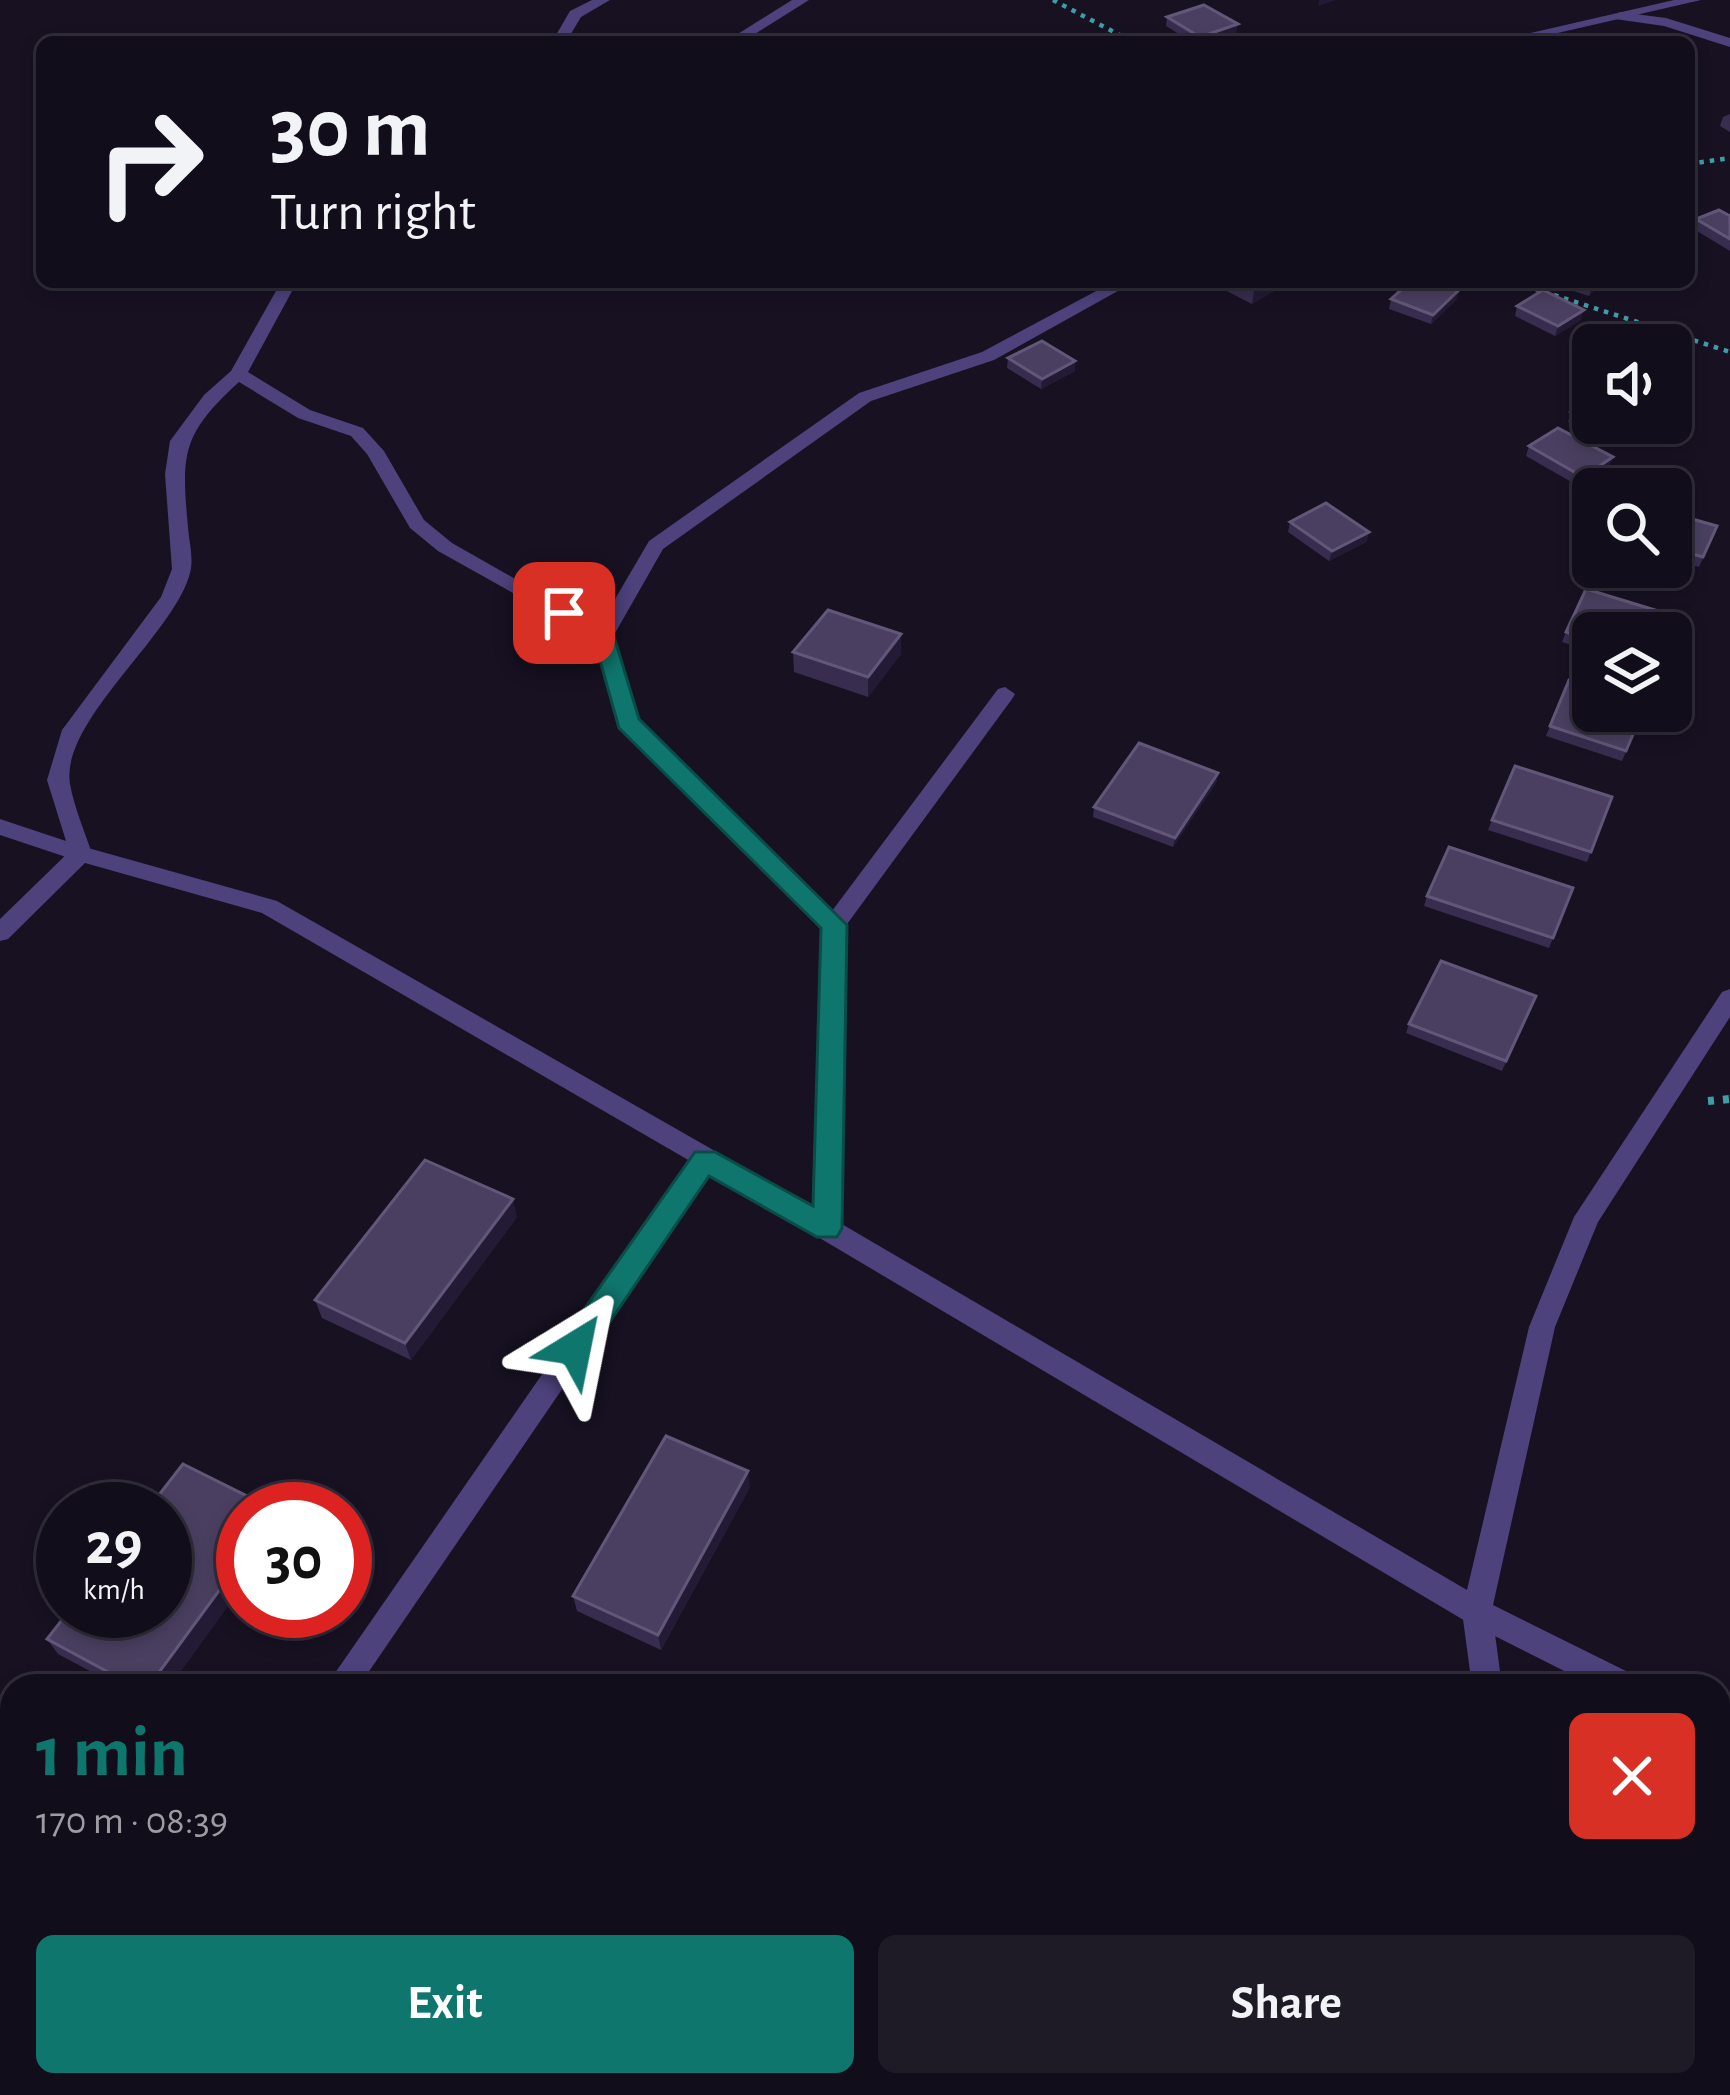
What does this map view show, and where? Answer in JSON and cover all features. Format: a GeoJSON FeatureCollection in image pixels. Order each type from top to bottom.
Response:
{"type":"FeatureCollection","features":[{"type":"Feature","properties":{"kind":"street"},"geometry":{"type":"LineString","coordinates":[[562,36],[575,14],[603,0]]}},
{"type":"Feature","properties":{"kind":"street"},"geometry":{"type":"LineString","coordinates":[[742,36],[802,0]]}},
{"type":"Feature","properties":{"kind":"street"},"geometry":{"type":"LineString","coordinates":[[1527,36],[1694,0]]}},
{"type":"Feature","properties":{"kind":"street"},"geometry":{"type":"LineString","coordinates":[[1620,16],[1666,22],[1730,43]]}},
{"type":"Feature","properties":{"kind":"street"},"geometry":{"type":"LineString","coordinates":[[81,854],[58,780],[72,730],[170,598],[182,569],[174,474],[179,441],[211,399],[238,374],[287,288]]}},
{"type":"Feature","properties":{"kind":"street"},"geometry":{"type":"LineString","coordinates":[[834,925],[628,722],[604,635],[656,545],[866,397],[988,356],[1115,288]]}},
{"type":"Feature","properties":{"kind":"street"},"geometry":{"type":"LineString","coordinates":[[238,374],[304,414],[357,432],[375,451],[417,524],[445,547],[604,635]]}},
{"type":"Feature","properties":{"kind":"street"},"geometry":{"type":"LineString","coordinates":[[827,1228],[834,925],[1005,694]]}},
{"type":"Feature","properties":{"kind":"street"},"geometry":{"type":"LineString","coordinates":[[0,827],[269,907],[827,1228],[1478,1612],[1601,1674]]}},
{"type":"Feature","properties":{"kind":"street"},"geometry":{"type":"LineString","coordinates":[[0,933],[81,854]]}},
{"type":"Feature","properties":{"kind":"street"},"geometry":{"type":"LineString","coordinates":[[1486,1674],[1478,1612],[1517,1424],[1551,1305],[1587,1217],[1730,998]]}},
{"type":"Feature","properties":{"kind":"street"},"geometry":{"type":"LineString","coordinates":[[349,1674],[705,1160]]}},
{"type":"Feature","properties":{"kind":"path"},"geometry":{"type":"LineString","coordinates":[[1054,0],[1122,36]]}},
{"type":"Feature","properties":{"kind":"path"},"geometry":{"type":"LineString","coordinates":[[1695,163],[1730,158]]}},
{"type":"Feature","properties":{"kind":"path"},"geometry":{"type":"LineString","coordinates":[[1533,288],[1730,352]]}},
{"type":"Feature","properties":{"kind":"building"},"geometry":{"type":"Polygon","coordinates":[[[1204,5],[1238,24],[1198,36],[1167,17],[1204,5]]]}},
{"type":"Feature","properties":{"kind":"building"},"geometry":{"type":"Polygon","coordinates":[[[1719,210],[1730,216],[1730,239],[1696,219],[1719,210]]]}},
{"type":"Feature","properties":{"kind":"building"},"geometry":{"type":"Polygon","coordinates":[[[1403,288],[1460,289],[1433,315],[1391,299],[1403,288]]]}},
{"type":"Feature","properties":{"kind":"building"},"geometry":{"type":"Polygon","coordinates":[[[1543,290],[1584,310],[1558,326],[1517,306],[1543,290]]]}},
{"type":"Feature","properties":{"kind":"building"},"geometry":{"type":"Polygon","coordinates":[[[1042,341],[1075,361],[1042,379],[1008,358],[1042,341]]]}},
{"type":"Feature","properties":{"kind":"building"},"geometry":{"type":"Polygon","coordinates":[[[1558,428],[1572,435],[1572,444],[1588,444],[1613,457],[1596,468],[1572,471],[1529,446],[1558,428]]]}},
{"type":"Feature","properties":{"kind":"building"},"geometry":{"type":"Polygon","coordinates":[[[1326,503],[1369,532],[1332,551],[1290,522],[1326,503]]]}},
{"type":"Feature","properties":{"kind":"building"},"geometry":{"type":"Polygon","coordinates":[[[1692,519],[1717,526],[1703,557],[1692,554],[1692,519]]]}},
{"type":"Feature","properties":{"kind":"building"},"geometry":{"type":"Polygon","coordinates":[[[1586,589],[1662,612],[1575,612],[1586,589]]]}},
{"type":"Feature","properties":{"kind":"building"},"geometry":{"type":"Polygon","coordinates":[[[828,610],[901,634],[868,677],[793,652],[828,610]]]}},
{"type":"Feature","properties":{"kind":"building"},"geometry":{"type":"Polygon","coordinates":[[[1569,680],[1572,732],[1634,732],[1626,751],[1550,726],[1569,680]]]}},
{"type":"Feature","properties":{"kind":"building"},"geometry":{"type":"Polygon","coordinates":[[[1139,743],[1218,773],[1175,838],[1094,807],[1139,743]]]}},
{"type":"Feature","properties":{"kind":"building"},"geometry":{"type":"Polygon","coordinates":[[[1515,766],[1612,797],[1591,852],[1492,820],[1515,766]]]}},
{"type":"Feature","properties":{"kind":"building"},"geometry":{"type":"Polygon","coordinates":[[[1449,847],[1573,888],[1553,938],[1427,896],[1449,847]]]}},
{"type":"Feature","properties":{"kind":"building"},"geometry":{"type":"Polygon","coordinates":[[[1441,961],[1536,996],[1506,1061],[1409,1024],[1441,961]]]}},
{"type":"Feature","properties":{"kind":"building"},"geometry":{"type":"Polygon","coordinates":[[[425,1160],[513,1199],[405,1343],[315,1300],[425,1160]]]}},
{"type":"Feature","properties":{"kind":"building"},"geometry":{"type":"Polygon","coordinates":[[[666,1436],[748,1471],[658,1635],[573,1596],[666,1436]]]}},
{"type":"Feature","properties":{"kind":"building"},"geometry":{"type":"Polygon","coordinates":[[[183,1464],[219,1482],[216,1595],[192,1627],[192,1482],[169,1482],[183,1464]]]}},
{"type":"Feature","properties":{"kind":"building"},"geometry":{"type":"Polygon","coordinates":[[[184,1638],[158,1674],[112,1674],[47,1639],[184,1638]]]}},
{"type":"Feature","properties":{"kind":"route"},"geometry":{"type":"LineString","coordinates":[[564,613],[604,635],[628,722],[834,925],[827,1228],[705,1160],[575,1348]]}}]}
